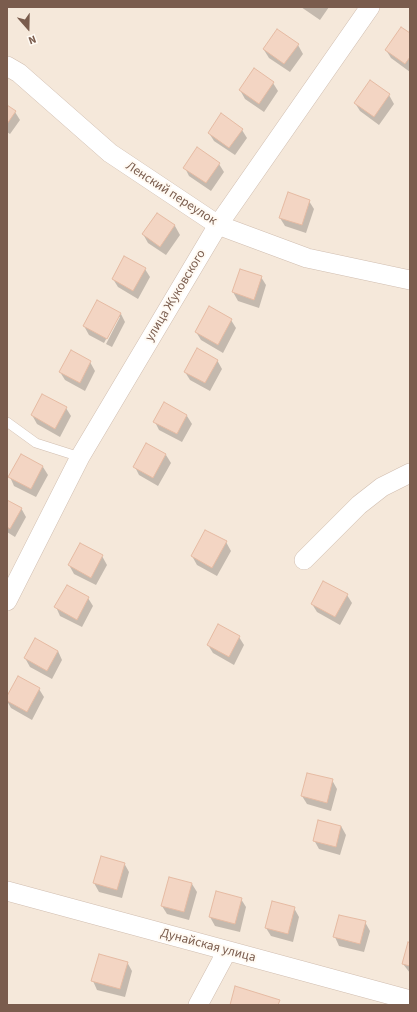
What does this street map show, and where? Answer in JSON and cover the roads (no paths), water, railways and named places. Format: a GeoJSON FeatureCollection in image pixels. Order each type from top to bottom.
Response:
{"type":"FeatureCollection","features":[{"type":"Feature","properties":{"kind":"street","name":"улица Жуковского"},"geometry":{"type":"LineString","coordinates":[[7,601],[80,457],[218,225],[370,7]]}},
{"type":"Feature","properties":{"kind":"street","name":"Ленский переулок"},"geometry":{"type":"LineString","coordinates":[[7,66],[19,73],[110,153],[218,225],[307,258],[410,280]]}},
{"type":"Feature","properties":{"kind":"street"},"geometry":{"type":"LineString","coordinates":[[304,560],[359,505],[382,488],[410,473]]}},
{"type":"Feature","properties":{"kind":"street","name":"Дунайская улица"},"geometry":{"type":"LineString","coordinates":[[7,891],[410,1000]]}},
{"type":"Feature","properties":{"kind":"street"},"geometry":{"type":"LineString","coordinates":[[198,1005],[227,950]]}},
{"type":"Feature","properties":{"kind":"lane"},"geometry":{"type":"LineString","coordinates":[[7,422],[36,443],[80,457]]}}]}
